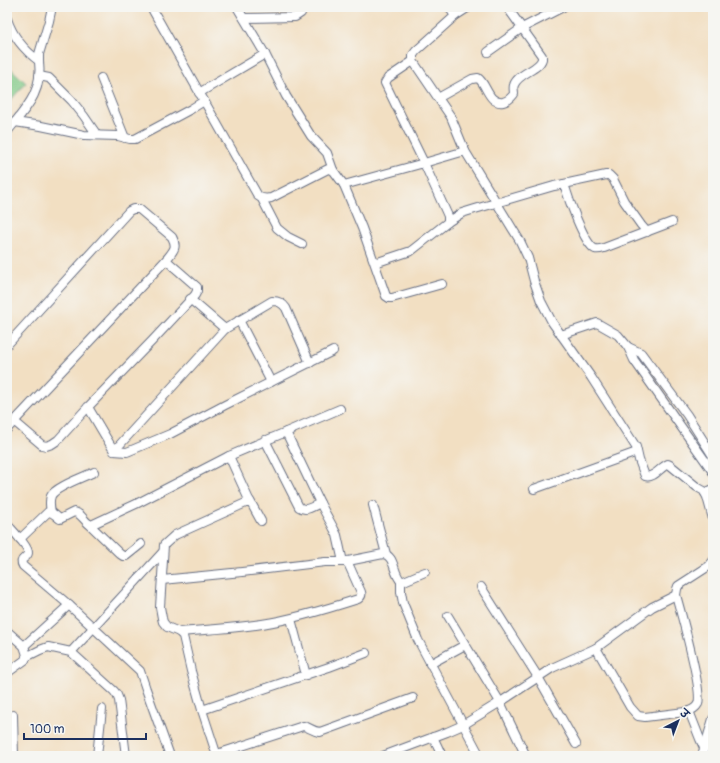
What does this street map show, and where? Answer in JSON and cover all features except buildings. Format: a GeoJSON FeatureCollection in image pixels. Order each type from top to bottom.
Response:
{"type":"FeatureCollection","features":[{"type":"Feature","properties":{"kind":"street"},"geometry":{"type":"LineString","coordinates":[[7,132],[30,102],[36,91],[40,76],[39,54],[52,7]]}},
{"type":"Feature","properties":{"kind":"street"},"geometry":{"type":"LineString","coordinates":[[151,7],[258,196],[262,199],[277,228],[288,237],[302,244]]}},
{"type":"Feature","properties":{"kind":"street"},"geometry":{"type":"LineString","coordinates":[[237,7],[265,54],[286,96],[308,132],[327,153],[334,170],[344,185],[362,228],[385,294],[389,298],[442,284]]}},
{"type":"Feature","properties":{"kind":"street"},"geometry":{"type":"LineString","coordinates":[[244,18],[295,17],[301,12],[302,7]]}},
{"type":"Feature","properties":{"kind":"street"},"geometry":{"type":"LineString","coordinates":[[449,7],[455,16]]}},
{"type":"Feature","properties":{"kind":"street"},"geometry":{"type":"LineString","coordinates":[[469,7],[455,16],[416,51],[413,56],[413,61],[451,118],[465,151],[520,241],[528,258],[541,301],[552,322],[591,377],[636,447],[644,474],[647,477],[653,476],[663,466],[668,464],[705,493],[713,519]]}},
{"type":"Feature","properties":{"kind":"street"},"geometry":{"type":"LineString","coordinates":[[438,98],[472,79],[478,78],[494,100],[501,102],[507,100],[514,94],[516,82],[542,62],[542,56],[506,7]]}},
{"type":"Feature","properties":{"kind":"street"},"geometry":{"type":"LineString","coordinates":[[488,52],[522,28],[563,7]]}},
{"type":"Feature","properties":{"kind":"street"},"geometry":{"type":"LineString","coordinates":[[7,19],[18,41],[28,53],[39,61]]}},
{"type":"Feature","properties":{"kind":"street"},"geometry":{"type":"LineString","coordinates":[[199,93],[265,54]]}},
{"type":"Feature","properties":{"kind":"street"},"geometry":{"type":"LineString","coordinates":[[413,61],[388,78],[385,83],[424,163],[448,216],[448,222]]}},
{"type":"Feature","properties":{"kind":"street"},"geometry":{"type":"LineString","coordinates":[[40,76],[48,78],[72,101],[97,135]]}},
{"type":"Feature","properties":{"kind":"street"},"geometry":{"type":"LineString","coordinates":[[101,78],[125,138]]}},
{"type":"Feature","properties":{"kind":"street"},"geometry":{"type":"LineString","coordinates":[[15,122],[84,134],[118,136],[130,139],[138,138],[204,101]]}},
{"type":"Feature","properties":{"kind":"street"},"geometry":{"type":"LineString","coordinates":[[344,185],[465,151]]}},
{"type":"Feature","properties":{"kind":"street"},"geometry":{"type":"LineString","coordinates":[[262,199],[271,198],[328,169],[334,170]]}},
{"type":"Feature","properties":{"kind":"street"},"geometry":{"type":"LineString","coordinates":[[375,263],[411,251],[462,213],[554,186],[606,175],[609,175],[612,179],[624,201],[647,232]]}},
{"type":"Feature","properties":{"kind":"street"},"geometry":{"type":"LineString","coordinates":[[564,184],[577,221],[589,244],[598,250],[672,222]]}},
{"type":"Feature","properties":{"kind":"street"},"geometry":{"type":"LineString","coordinates":[[7,345],[129,211],[139,209],[172,237],[175,247],[166,260],[7,429]]}},
{"type":"Feature","properties":{"kind":"street"},"geometry":{"type":"LineString","coordinates":[[15,422],[42,445],[46,446],[58,440],[195,295],[197,292],[197,287],[166,260]]}},
{"type":"Feature","properties":{"kind":"street"},"geometry":{"type":"LineString","coordinates":[[190,299],[225,329]]}},
{"type":"Feature","properties":{"kind":"street"},"geometry":{"type":"LineString","coordinates":[[114,451],[225,329],[272,301],[278,301],[286,308],[310,363]]}},
{"type":"Feature","properties":{"kind":"street"},"geometry":{"type":"LineString","coordinates":[[239,320],[271,382]]}},
{"type":"Feature","properties":{"kind":"street"},"geometry":{"type":"LineString","coordinates":[[561,335],[597,323],[618,335],[628,347],[634,360],[713,472]]}},
{"type":"Feature","properties":{"kind":"street"},"geometry":{"type":"LineString","coordinates":[[628,347],[641,353],[687,415],[713,456]]}},
{"type":"Feature","properties":{"kind":"street"},"geometry":{"type":"LineString","coordinates":[[114,451],[127,452],[170,434],[333,351]]}},
{"type":"Feature","properties":{"kind":"street"},"geometry":{"type":"LineString","coordinates":[[88,407],[114,451]]}},
{"type":"Feature","properties":{"kind":"street"},"geometry":{"type":"LineString","coordinates":[[89,524],[94,524],[136,504],[229,456],[340,409]]}},
{"type":"Feature","properties":{"kind":"street"},"geometry":{"type":"LineString","coordinates":[[179,632],[229,628],[291,619],[322,611],[361,597],[361,592],[345,562],[337,535],[286,432]]}},
{"type":"Feature","properties":{"kind":"street"},"geometry":{"type":"LineString","coordinates":[[265,440],[299,507],[306,509],[320,503]]}},
{"type":"Feature","properties":{"kind":"street"},"geometry":{"type":"LineString","coordinates":[[534,489],[637,452]]}},
{"type":"Feature","properties":{"kind":"street"},"geometry":{"type":"LineString","coordinates":[[229,456],[261,522]]}},
{"type":"Feature","properties":{"kind":"street"},"geometry":{"type":"LineString","coordinates":[[94,472],[53,492],[50,500],[51,512],[60,519],[74,512],[79,513],[123,556],[126,556],[142,544]]}},
{"type":"Feature","properties":{"kind":"street"},"geometry":{"type":"LineString","coordinates":[[705,493],[713,489]]}},
{"type":"Feature","properties":{"kind":"street"},"geometry":{"type":"LineString","coordinates":[[250,502],[175,535],[164,545],[163,552],[160,607],[163,622],[167,627],[179,632],[183,636],[192,677],[217,755],[303,726],[306,726],[315,732],[320,732],[413,698]]}},
{"type":"Feature","properties":{"kind":"street"},"geometry":{"type":"LineString","coordinates":[[373,505],[386,554],[389,556],[398,578],[401,581],[403,603],[418,640],[480,756]]}},
{"type":"Feature","properties":{"kind":"street"},"geometry":{"type":"LineString","coordinates":[[20,539],[42,516],[48,512],[51,512]]}},
{"type":"Feature","properties":{"kind":"street"},"geometry":{"type":"LineString","coordinates":[[7,524],[28,551],[21,564],[70,605],[140,671],[170,756]]}},
{"type":"Feature","properties":{"kind":"street"},"geometry":{"type":"LineString","coordinates":[[71,652],[163,552]]}},
{"type":"Feature","properties":{"kind":"street"},"geometry":{"type":"LineString","coordinates":[[162,580],[325,562],[345,562],[386,554]]}},
{"type":"Feature","properties":{"kind":"street"},"geometry":{"type":"LineString","coordinates":[[596,648],[630,707],[638,716],[645,717],[689,711],[698,704],[699,697],[695,670],[676,595],[678,586],[709,566],[713,561]]}},
{"type":"Feature","properties":{"kind":"street"},"geometry":{"type":"LineString","coordinates":[[401,581],[426,572]]}},
{"type":"Feature","properties":{"kind":"street"},"geometry":{"type":"LineString","coordinates":[[481,587],[538,677],[576,744]]}},
{"type":"Feature","properties":{"kind":"street"},"geometry":{"type":"LineString","coordinates":[[383,756],[463,725],[552,668],[596,648],[652,607],[676,595]]}},
{"type":"Feature","properties":{"kind":"street"},"geometry":{"type":"LineString","coordinates":[[24,646],[70,605]]}},
{"type":"Feature","properties":{"kind":"street"},"geometry":{"type":"LineString","coordinates":[[448,616],[500,702],[526,756]]}},
{"type":"Feature","properties":{"kind":"street"},"geometry":{"type":"LineString","coordinates":[[291,619],[306,675]]}},
{"type":"Feature","properties":{"kind":"street"},"geometry":{"type":"LineString","coordinates":[[7,631],[24,646],[26,658]]}},
{"type":"Feature","properties":{"kind":"street"},"geometry":{"type":"LineString","coordinates":[[430,664],[465,645]]}},
{"type":"Feature","properties":{"kind":"street"},"geometry":{"type":"LineString","coordinates":[[7,673],[26,658],[48,647],[71,652],[117,696],[126,756]]}},
{"type":"Feature","properties":{"kind":"street"},"geometry":{"type":"LineString","coordinates":[[202,710],[366,654]]}},
{"type":"Feature","properties":{"kind":"street"},"geometry":{"type":"LineString","coordinates":[[97,756],[102,710]]}},
{"type":"Feature","properties":{"kind":"street"},"geometry":{"type":"LineString","coordinates":[[689,711],[703,752]]}},
{"type":"Feature","properties":{"kind":"street"},"geometry":{"type":"LineString","coordinates":[[13,715],[14,756]]}},
{"type":"Feature","properties":{"kind":"street"},"geometry":{"type":"LineString","coordinates":[[703,752],[713,719]]}},
{"type":"Feature","properties":{"kind":"street"},"geometry":{"type":"LineString","coordinates":[[433,737],[442,756]]}},
{"type":"Feature","properties":{"kind":"street"},"geometry":{"type":"LineString","coordinates":[[711,756],[713,752]]}},
{"type":"Feature","properties":{"kind":"green space"},"geometry":{"type":"Polygon","coordinates":[[[7,65],[26,83],[7,104],[7,65]]]}}]}
